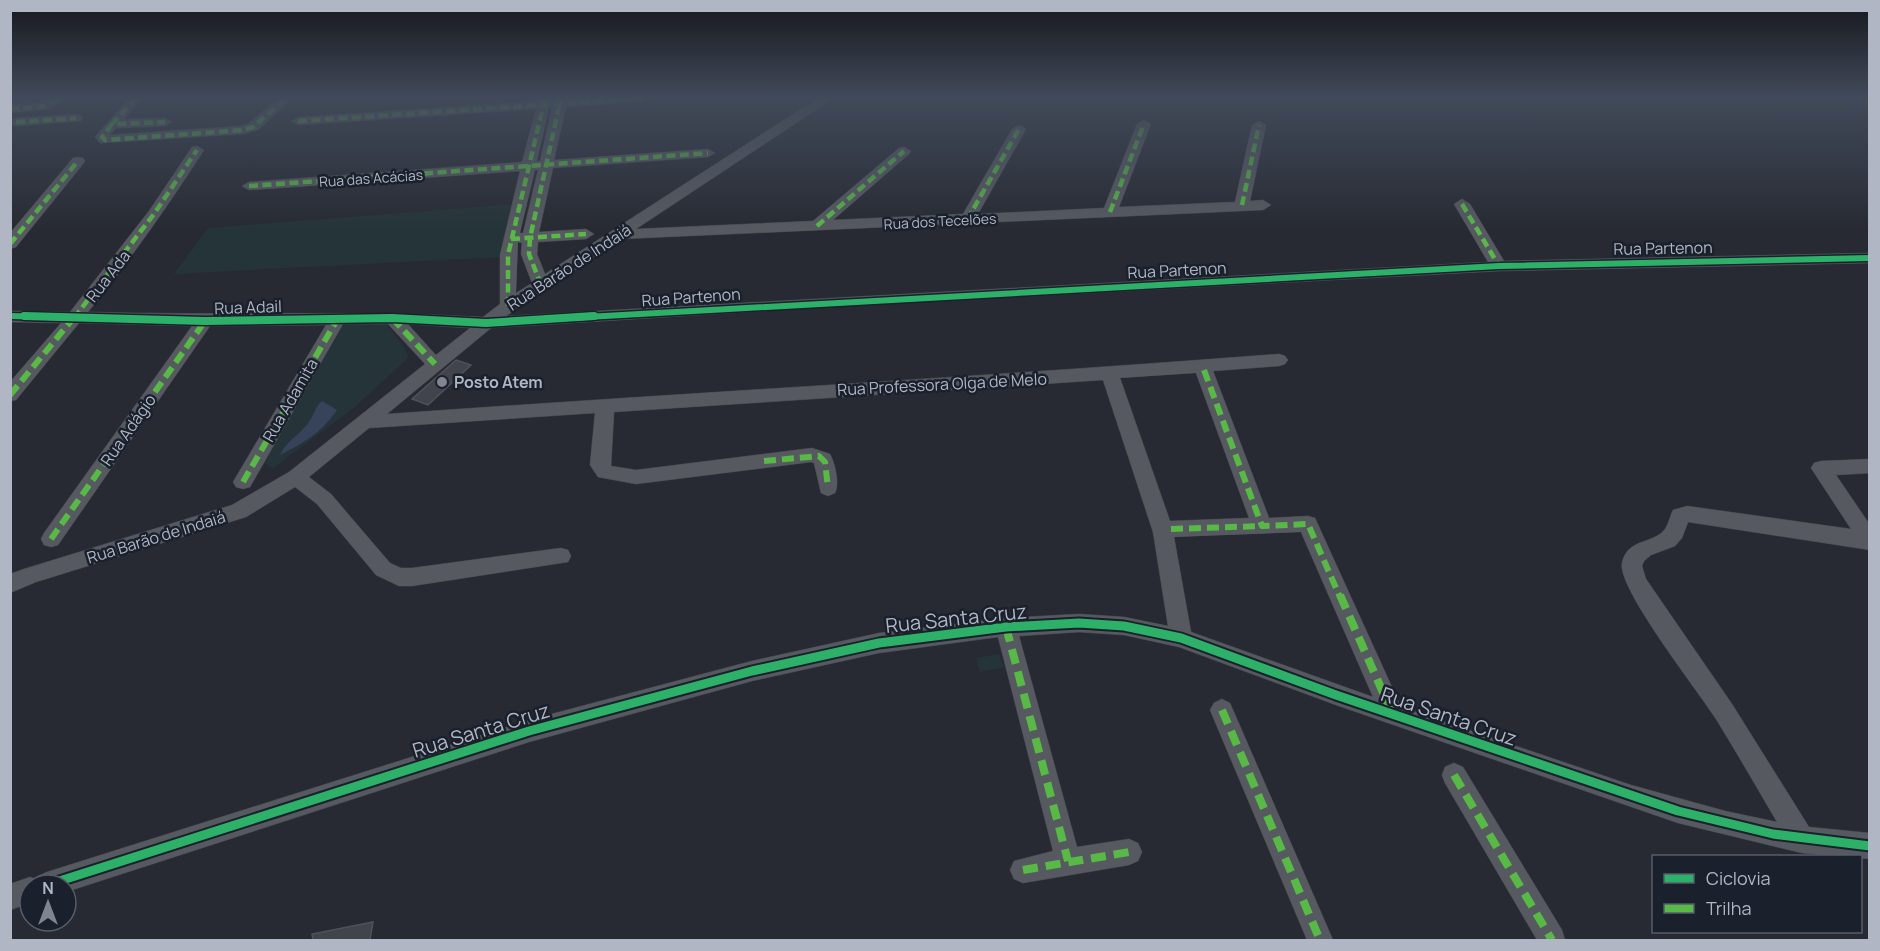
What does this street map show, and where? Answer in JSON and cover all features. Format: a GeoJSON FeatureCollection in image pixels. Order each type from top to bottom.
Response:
{"type":"FeatureCollection","features":[{"type":"Feature","properties":{"kind":"street"},"geometry":{"type":"LineString","coordinates":[[508,306],[508,255],[535,142]]}},
{"type":"Feature","properties":{"kind":"street"},"geometry":{"type":"LineString","coordinates":[[541,285],[530,254],[530,238],[552,142]]}},
{"type":"Feature","properties":{"kind":"street","name":"Rua Barão de Indaiá"},"geometry":{"type":"LineString","coordinates":[[10,584],[31,575],[183,531],[230,514],[268,495],[296,477],[508,306],[759,142]]}},
{"type":"Feature","properties":{"kind":"street"},"geometry":{"type":"LineString","coordinates":[[967,220],[1011,142]]}},
{"type":"Feature","properties":{"kind":"street"},"geometry":{"type":"LineString","coordinates":[[1110,212],[1137,142]]}},
{"type":"Feature","properties":{"kind":"street"},"geometry":{"type":"LineString","coordinates":[[1242,205],[1255,142]]}},
{"type":"Feature","properties":{"kind":"street","name":"Rua Ada"},"geometry":{"type":"LineString","coordinates":[[10,395],[141,234],[197,150]]}},
{"type":"Feature","properties":{"kind":"street"},"geometry":{"type":"LineString","coordinates":[[817,226],[904,151]]}},
{"type":"Feature","properties":{"kind":"street","name":"Rua das Acácias"},"geometry":{"type":"LineString","coordinates":[[249,186],[708,153]]}},
{"type":"Feature","properties":{"kind":"street"},"geometry":{"type":"LineString","coordinates":[[10,244],[78,161]]}},
{"type":"Feature","properties":{"kind":"street"},"geometry":{"type":"LineString","coordinates":[[1462,204],[1499,266]]}},
{"type":"Feature","properties":{"kind":"street","name":"Rua dos Tecelões"},"geometry":{"type":"LineString","coordinates":[[617,235],[1263,205]]}},
{"type":"Feature","properties":{"kind":"street"},"geometry":{"type":"LineString","coordinates":[[511,239],[586,234]]}},
{"type":"Feature","properties":{"kind":"street","name":"Rua Partenon"},"geometry":{"type":"LineString","coordinates":[[486,323],[826,302],[1499,266],[1869,258]]}},
{"type":"Feature","properties":{"kind":"street","name":"Rua Adail"},"geometry":{"type":"LineString","coordinates":[[10,316],[205,321],[392,318],[486,323]]}},
{"type":"Feature","properties":{"kind":"street","name":"Rua Adamita"},"geometry":{"type":"LineString","coordinates":[[243,482],[338,318]]}},
{"type":"Feature","properties":{"kind":"street"},"geometry":{"type":"LineString","coordinates":[[392,318],[435,363]]}},
{"type":"Feature","properties":{"kind":"street","name":"Rua Adágio"},"geometry":{"type":"LineString","coordinates":[[51,539],[205,321]]}},
{"type":"Feature","properties":{"kind":"street","name":"Rua Professora Olga de Melo"},"geometry":{"type":"LineString","coordinates":[[365,422],[606,404],[1110,374],[1279,360]]}},
{"type":"Feature","properties":{"kind":"street"},"geometry":{"type":"LineString","coordinates":[[1204,370],[1262,526]]}},
{"type":"Feature","properties":{"kind":"street"},"geometry":{"type":"LineString","coordinates":[[1110,374],[1163,532],[1181,638]]}},
{"type":"Feature","properties":{"kind":"street"},"geometry":{"type":"LineString","coordinates":[[606,404],[600,465],[605,472],[636,477],[819,456],[825,462],[828,488]]}},
{"type":"Feature","properties":{"kind":"street"},"geometry":{"type":"LineString","coordinates":[[1869,466],[1821,468],[1869,541]]}},
{"type":"Feature","properties":{"kind":"street"},"geometry":{"type":"LineString","coordinates":[[296,477],[324,499],[383,569],[399,577],[561,556]]}},
{"type":"Feature","properties":{"kind":"street"},"geometry":{"type":"LineString","coordinates":[[1802,840],[1724,711],[1650,605],[1636,580],[1632,566],[1635,556],[1644,549],[1668,540],[1675,532],[1680,516],[1687,514],[1869,541]]}},
{"type":"Feature","properties":{"kind":"street"},"geometry":{"type":"LineString","coordinates":[[1171,529],[1308,524],[1392,713]]}},
{"type":"Feature","properties":{"kind":"street","name":"Rua Santa Cruz"},"geometry":{"type":"LineString","coordinates":[[78,875],[529,731],[752,671],[879,643],[1006,627],[1079,623],[1124,626],[1181,638],[1648,801],[1724,824],[1802,840],[1869,846]]}},
{"type":"Feature","properties":{"kind":"street"},"geometry":{"type":"LineString","coordinates":[[1006,627],[1068,861]]}},
{"type":"Feature","properties":{"kind":"street"},"geometry":{"type":"LineString","coordinates":[[1222,710],[1320,940]]}},
{"type":"Feature","properties":{"kind":"street"},"geometry":{"type":"LineString","coordinates":[[1454,775],[1552,940]]}},
{"type":"Feature","properties":{"kind":"street"},"geometry":{"type":"LineString","coordinates":[[1023,870],[1129,852]]}},
{"type":"Feature","properties":{"kind":"shaded area"},"geometry":{"type":"Polygon","coordinates":[[[515,204],[500,257],[174,274],[208,228],[515,204]]]}},
{"type":"Feature","properties":{"kind":"shaded area"},"geometry":{"type":"Polygon","coordinates":[[[384,322],[402,344],[409,357],[355,407],[273,468],[264,463],[344,323],[384,322]]]}},
{"type":"Feature","properties":{"kind":"shaded area"},"geometry":{"type":"Polygon","coordinates":[[[999,654],[1004,667],[980,672],[976,658],[999,654]]]}},
{"type":"Feature","properties":{"kind":"water"},"geometry":{"type":"Polygon","coordinates":[[[322,401],[337,410],[331,418],[312,436],[280,455],[286,445],[309,422],[322,401]]]}},
{"type":"Feature","properties":{"kind":"building","name":"Posto Atem"},"geometry":{"type":"Polygon","coordinates":[[[456,360],[471,365],[428,405],[412,399],[456,360]]]}},
{"type":"Feature","properties":{"kind":"building"},"geometry":{"type":"Polygon","coordinates":[[[373,922],[370,940],[313,940],[312,934],[373,922]]]}},
{"type":"Feature","properties":{"kind":"marked path"},"geometry":{"type":"LineString","coordinates":[[508,306],[508,255],[534,142]]}},
{"type":"Feature","properties":{"kind":"marked path"},"geometry":{"type":"LineString","coordinates":[[541,285],[529,254],[530,238],[551,142]]}},
{"type":"Feature","properties":{"kind":"marked path"},"geometry":{"type":"LineString","coordinates":[[967,220],[1011,142]]}},
{"type":"Feature","properties":{"kind":"marked path"},"geometry":{"type":"LineString","coordinates":[[1110,212],[1137,142]]}},
{"type":"Feature","properties":{"kind":"marked path"},"geometry":{"type":"LineString","coordinates":[[1242,205],[1255,142]]}},
{"type":"Feature","properties":{"kind":"marked path"},"geometry":{"type":"LineString","coordinates":[[10,395],[132,245],[197,150]]}},
{"type":"Feature","properties":{"kind":"marked path"},"geometry":{"type":"LineString","coordinates":[[817,226],[904,151]]}},
{"type":"Feature","properties":{"kind":"marked path"},"geometry":{"type":"LineString","coordinates":[[249,186],[708,153]]}},
{"type":"Feature","properties":{"kind":"marked path"},"geometry":{"type":"LineString","coordinates":[[10,244],[78,161]]}},
{"type":"Feature","properties":{"kind":"marked path"},"geometry":{"type":"LineString","coordinates":[[1462,204],[1499,266]]}},
{"type":"Feature","properties":{"kind":"marked path"},"geometry":{"type":"LineString","coordinates":[[511,239],[586,234]]}},
{"type":"Feature","properties":{"kind":"marked path"},"geometry":{"type":"LineString","coordinates":[[243,482],[338,318]]}},
{"type":"Feature","properties":{"kind":"marked path"},"geometry":{"type":"LineString","coordinates":[[392,318],[435,364]]}},
{"type":"Feature","properties":{"kind":"marked path"},"geometry":{"type":"LineString","coordinates":[[51,539],[205,321]]}},
{"type":"Feature","properties":{"kind":"marked path"},"geometry":{"type":"LineString","coordinates":[[1204,370],[1262,526],[1308,524],[1392,713]]}},
{"type":"Feature","properties":{"kind":"marked path"},"geometry":{"type":"LineString","coordinates":[[764,461],[819,456],[825,462],[828,488]]}},
{"type":"Feature","properties":{"kind":"marked path"},"geometry":{"type":"LineString","coordinates":[[1171,529],[1262,526]]}},
{"type":"Feature","properties":{"kind":"marked path"},"geometry":{"type":"LineString","coordinates":[[1006,627],[1068,861]]}},
{"type":"Feature","properties":{"kind":"marked path"},"geometry":{"type":"LineString","coordinates":[[1222,710],[1320,940]]}},
{"type":"Feature","properties":{"kind":"marked path"},"geometry":{"type":"LineString","coordinates":[[1454,775],[1552,940]]}},
{"type":"Feature","properties":{"kind":"marked path"},"geometry":{"type":"LineString","coordinates":[[1023,870],[1129,852]]}},
{"type":"Feature","properties":{"kind":"cycle path"},"geometry":{"type":"LineString","coordinates":[[10,316],[205,321],[392,318],[486,323],[826,302],[1499,266],[1870,258]]}},
{"type":"Feature","properties":{"kind":"cycle path"},"geometry":{"type":"LineString","coordinates":[[78,875],[529,731],[752,671],[879,643],[1006,627],[1079,623],[1124,626],[1181,638],[1336,695],[1631,797],[1678,811],[1773,834],[1821,842],[1870,846]]}},
{"type":"Feature","properties":{"kind":"place","name":"Posto Atem"},"geometry":{"type":"Point","coordinates":[442,382]}}]}
